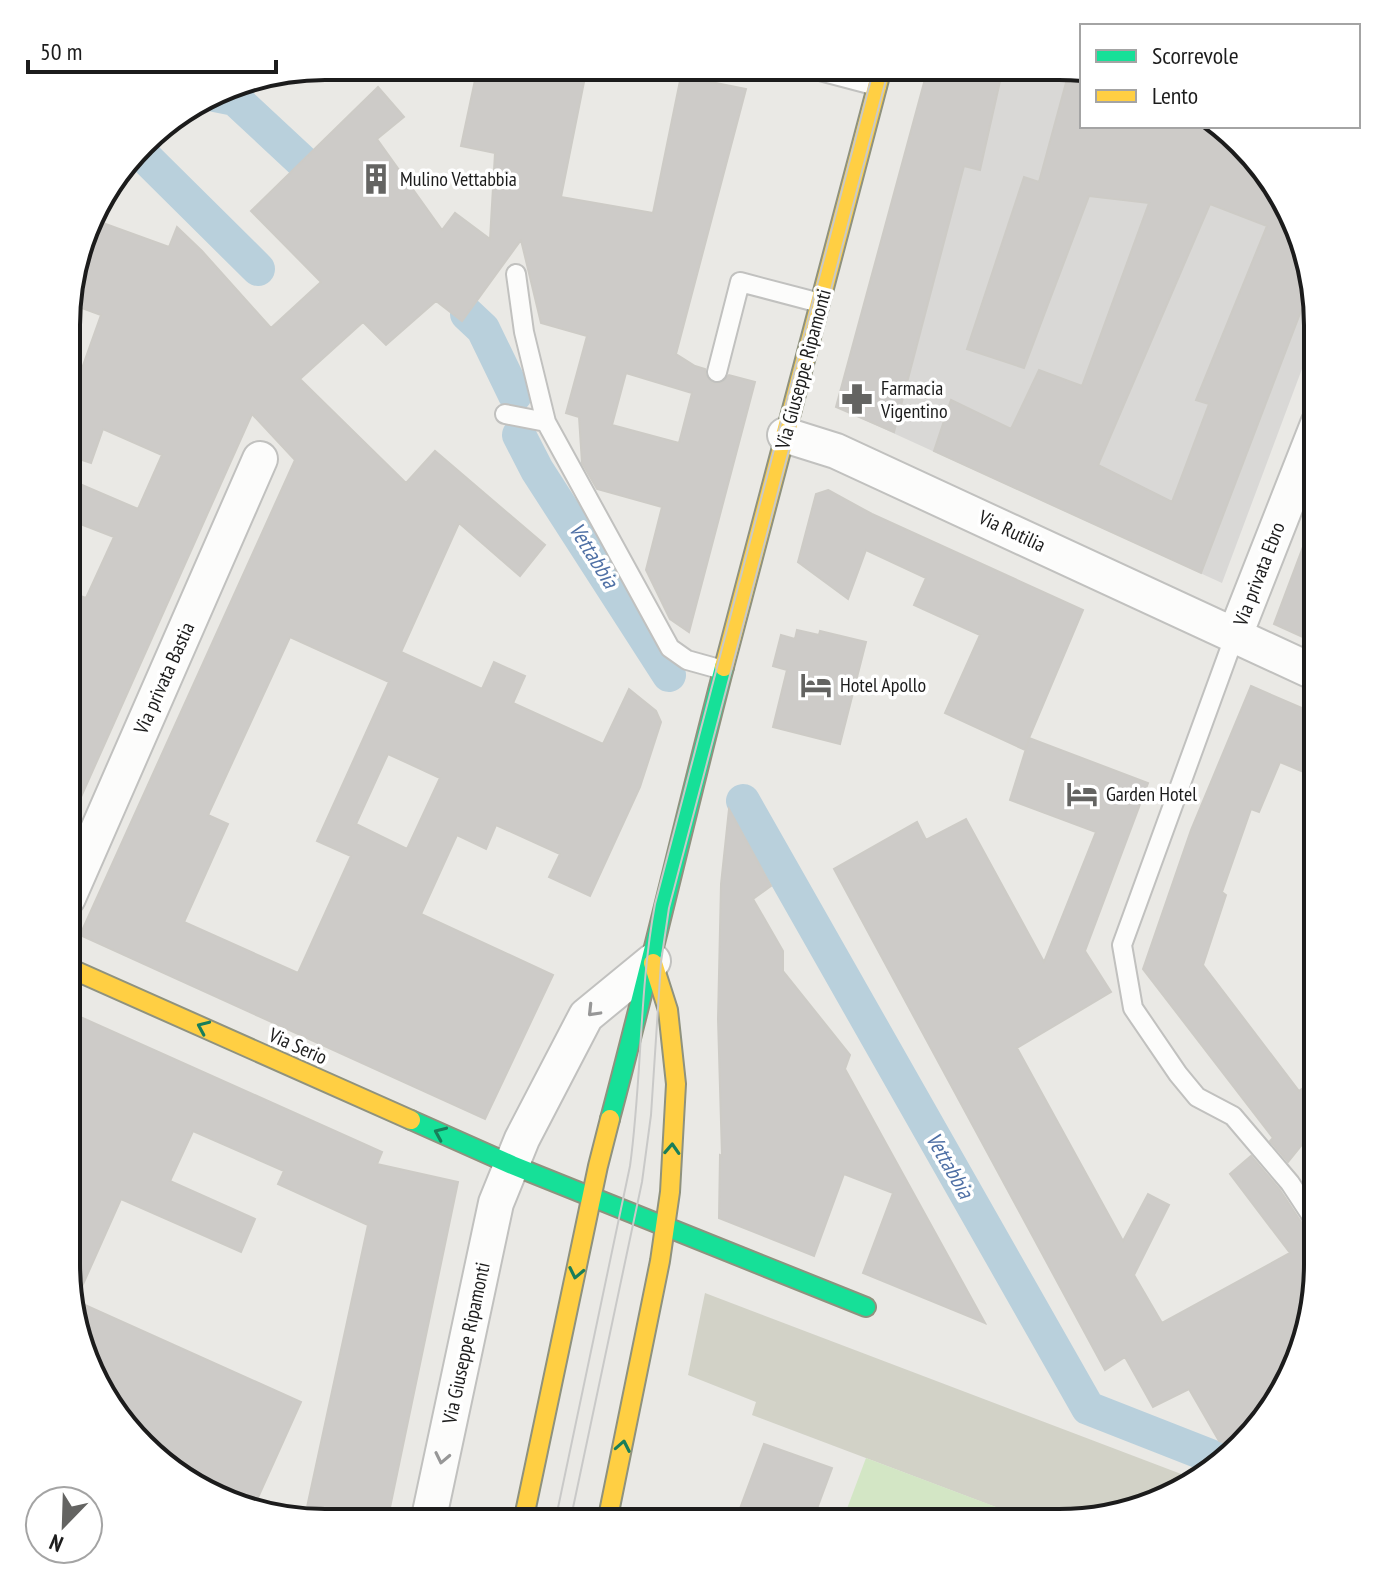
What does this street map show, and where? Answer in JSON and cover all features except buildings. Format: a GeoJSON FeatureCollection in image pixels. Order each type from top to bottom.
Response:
{"type":"FeatureCollection","features":[{"type":"Feature","properties":{"kind":"street","name":"Via Giuseppe Ripamonti"},"geometry":{"type":"LineString","coordinates":[[526,1508],[592,1197],[653,961],[677,849],[879,80]]}},
{"type":"Feature","properties":{"kind":"street","name":"Via Rutilia"},"geometry":{"type":"LineString","coordinates":[[785,435],[836,451],[1304,667]]}},
{"type":"Feature","properties":{"kind":"street","name":"Via privata Bastia"},"geometry":{"type":"LineString","coordinates":[[80,871],[260,459]]}},
{"type":"Feature","properties":{"kind":"street","name":"Via privata Ebro"},"geometry":{"type":"LineString","coordinates":[[1235,635],[1304,460]]}},
{"type":"Feature","properties":{"kind":"street","name":"Via Giuseppe Ripamonti"},"geometry":{"type":"LineString","coordinates":[[431,1508],[496,1203],[522,1139],[586,1016],[653,961]]}},
{"type":"Feature","properties":{"kind":"street","name":"Via Giuseppe Ripamonti"},"geometry":{"type":"LineString","coordinates":[[610,1508],[670,1192],[676,1084],[668,1010],[653,961]]}},
{"type":"Feature","properties":{"kind":"street","name":"Via Serio"},"geometry":{"type":"LineString","coordinates":[[80,973],[512,1165]]}},
{"type":"Feature","properties":{"kind":"street"},"geometry":{"type":"LineString","coordinates":[[512,1165],[866,1307]]}},
{"type":"Feature","properties":{"kind":"lane"},"geometry":{"type":"LineString","coordinates":[[855,80],[877,86]]}},
{"type":"Feature","properties":{"kind":"lane"},"geometry":{"type":"LineString","coordinates":[[516,274],[524,332],[546,422],[670,648],[687,660],[723,670]]}},
{"type":"Feature","properties":{"kind":"lane"},"geometry":{"type":"LineString","coordinates":[[717,372],[740,282],[820,303]]}},
{"type":"Feature","properties":{"kind":"lane"},"geometry":{"type":"LineString","coordinates":[[505,414],[546,422]]}},
{"type":"Feature","properties":{"kind":"lane"},"geometry":{"type":"LineString","coordinates":[[1235,635],[1122,945],[1133,1008],[1178,1074],[1197,1097],[1233,1116],[1303,1203]]}},
{"type":"Feature","properties":{"kind":"shaded area"},"geometry":{"type":"Polygon","coordinates":[[[925,80],[1080,81],[1080,128],[1204,128],[1232,152],[1271,202],[1296,261],[1302,293],[1304,364],[1222,583],[836,407],[925,80]]]}},
{"type":"Feature","properties":{"kind":"shaded area"},"geometry":{"type":"Polygon","coordinates":[[[705,1293],[1184,1475],[1153,1490],[1107,1504],[1075,1508],[998,1508],[752,1415],[756,1402],[688,1375],[705,1293]]]}},
{"type":"Feature","properties":{"kind":"green space"},"geometry":{"type":"Polygon","coordinates":[[[866,1458],[999,1508],[847,1508],[866,1458]]]}},
{"type":"Feature","properties":{"kind":"waterway","name":"Vettabbia"},"geometry":{"type":"LineString","coordinates":[[232,98],[337,194]]}},
{"type":"Feature","properties":{"kind":"waterway","name":"Vettabbia"},"geometry":{"type":"LineString","coordinates":[[146,158],[258,269]]}},
{"type":"Feature","properties":{"kind":"waterway","name":"Vettabbia"},"geometry":{"type":"LineString","coordinates":[[467,314],[483,329],[515,395]]}},
{"type":"Feature","properties":{"kind":"waterway","name":"Vettabbia"},"geometry":{"type":"LineString","coordinates":[[519,435],[537,470],[669,675]]}},
{"type":"Feature","properties":{"kind":"waterway","name":"Vettabbia"},"geometry":{"type":"LineString","coordinates":[[743,801],[1088,1408],[1210,1456]]}},
{"type":"Feature","properties":{"kind":"tram line"},"geometry":{"type":"LineString","coordinates":[[558,1508],[630,1166],[646,969],[655,904],[871,80]]}},
{"type":"Feature","properties":{"kind":"tram line"},"geometry":{"type":"LineString","coordinates":[[573,1508],[642,1182],[651,1115],[661,962],[669,908],[886,80]]}},
{"type":"Feature","properties":{"kind":"traffic: fast"},"geometry":{"type":"LineString","coordinates":[[610,1119],[724,667]]}},
{"type":"Feature","properties":{"kind":"traffic: fast"},"geometry":{"type":"LineString","coordinates":[[411,1120],[512,1165],[866,1307]]}},
{"type":"Feature","properties":{"kind":"traffic: slow"},"geometry":{"type":"LineString","coordinates":[[724,667],[879,80]]}},
{"type":"Feature","properties":{"kind":"traffic: slow"},"geometry":{"type":"LineString","coordinates":[[610,1508],[660,1261],[670,1192],[676,1084],[668,1010],[653,963]]}},
{"type":"Feature","properties":{"kind":"traffic: slow"},"geometry":{"type":"LineString","coordinates":[[80,973],[411,1120]]}},
{"type":"Feature","properties":{"kind":"traffic: slow"},"geometry":{"type":"LineString","coordinates":[[526,1508],[610,1119]]}},
{"type":"Feature","properties":{"kind":"place","name":"Mulino Vettabbia"},"geometry":{"type":"Point","coordinates":[376,179]}},
{"type":"Feature","properties":{"kind":"place","name":"Farmacia Vigentino"},"geometry":{"type":"Point","coordinates":[857,399]}},
{"type":"Feature","properties":{"kind":"place","name":"Hotel Apollo"},"geometry":{"type":"Point","coordinates":[816,685]}},
{"type":"Feature","properties":{"kind":"place","name":"Garden Hotel"},"geometry":{"type":"Point","coordinates":[1082,794]}}]}
